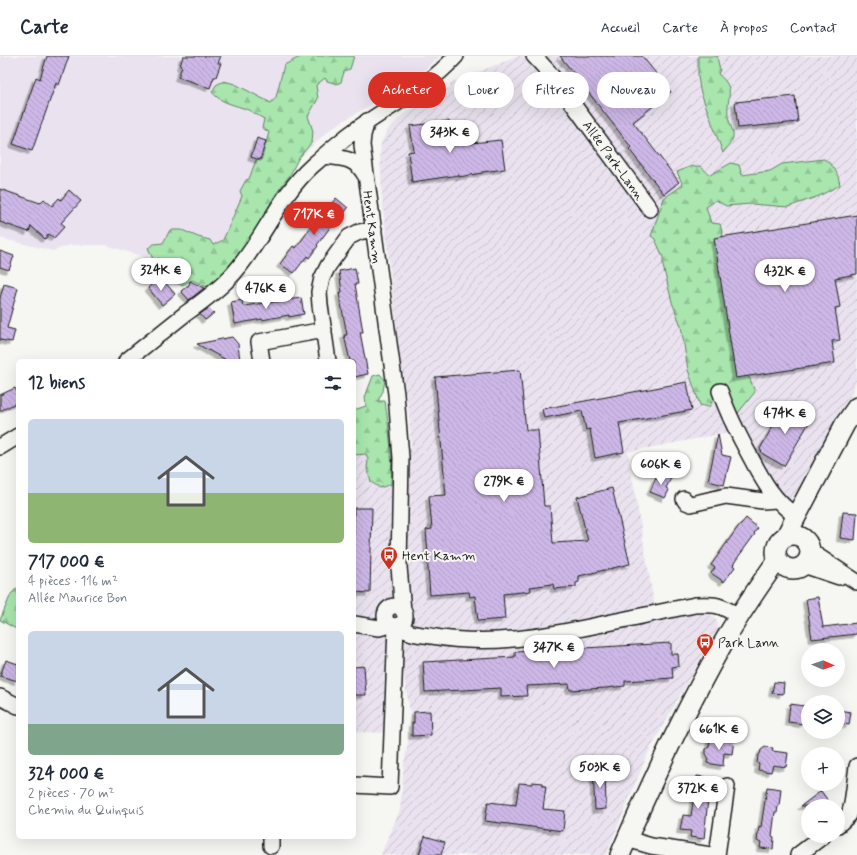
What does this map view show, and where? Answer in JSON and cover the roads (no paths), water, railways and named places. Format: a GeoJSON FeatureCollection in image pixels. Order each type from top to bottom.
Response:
{"type":"FeatureCollection","features":[{"type":"Feature","properties":{"kind":"street"},"geometry":{"type":"LineString","coordinates":[[129,359],[205,300],[233,275],[291,189],[311,167],[368,121],[428,83],[456,56]]}},
{"type":"Feature","properties":{"kind":"street","name":"Allée Park-Lann"},"geometry":{"type":"LineString","coordinates":[[534,56],[570,100],[650,209]]}},
{"type":"Feature","properties":{"kind":"street","name":"Hent Kamm"},"geometry":{"type":"LineString","coordinates":[[356,786],[390,787],[395,617],[399,567],[401,458],[398,414],[374,229],[365,175],[362,140],[368,121]]}},
{"type":"Feature","properties":{"kind":"street","name":"Hent Kamm"},"geometry":{"type":"LineString","coordinates":[[350,134],[355,162],[365,175]]}},
{"type":"Feature","properties":{"kind":"street"},"geometry":{"type":"LineString","coordinates":[[323,156],[341,158],[355,162]]}},
{"type":"Feature","properties":{"kind":"street"},"geometry":{"type":"LineString","coordinates":[[328,359],[319,292],[324,273],[349,237],[359,232],[374,229]]}},
{"type":"Feature","properties":{"kind":"street"},"geometry":{"type":"LineString","coordinates":[[262,359],[259,342],[324,330]]}},
{"type":"Feature","properties":{"kind":"street"},"geometry":{"type":"LineString","coordinates":[[720,391],[736,430],[765,484],[776,500],[796,516]]}},
{"type":"Feature","properties":{"kind":"street"},"geometry":{"type":"LineString","coordinates":[[794,553],[796,516],[845,424],[857,409]]}},
{"type":"Feature","properties":{"kind":"street"},"geometry":{"type":"LineString","coordinates":[[711,855],[651,846],[623,847],[671,742],[717,654],[744,609],[779,579],[794,553],[806,513],[849,435],[857,409]]}},
{"type":"Feature","properties":{"kind":"street"},"geometry":{"type":"LineString","coordinates":[[0,447],[16,437]]}},
{"type":"Feature","properties":{"kind":"street"},"geometry":{"type":"LineString","coordinates":[[684,499],[686,502],[691,504],[726,496],[763,501],[776,500]]}},
{"type":"Feature","properties":{"kind":"street"},"geometry":{"type":"LineString","coordinates":[[794,553],[818,571],[854,581]]}},
{"type":"Feature","properties":{"kind":"street"},"geometry":{"type":"LineString","coordinates":[[357,624],[379,628],[395,617],[410,633],[442,639],[470,641],[497,640],[536,637],[695,605],[712,604],[744,609]]}},
{"type":"Feature","properties":{"kind":"street"},"geometry":{"type":"LineString","coordinates":[[0,697],[16,705]]}},
{"type":"Feature","properties":{"kind":"street"},"geometry":{"type":"LineString","coordinates":[[845,818],[848,815],[852,804],[857,766]]}},
{"type":"Feature","properties":{"kind":"street"},"geometry":{"type":"LineString","coordinates":[[717,855],[727,786]]}},
{"type":"Feature","properties":{"kind":"street"},"geometry":{"type":"LineString","coordinates":[[798,855],[814,843]]}},
{"type":"Feature","properties":{"kind":"place","name":"Hent Kamm"},"geometry":{"type":"Point","coordinates":[389,570]}},
{"type":"Feature","properties":{"kind":"place","name":"Park Lann"},"geometry":{"type":"Point","coordinates":[705,657]}}]}
